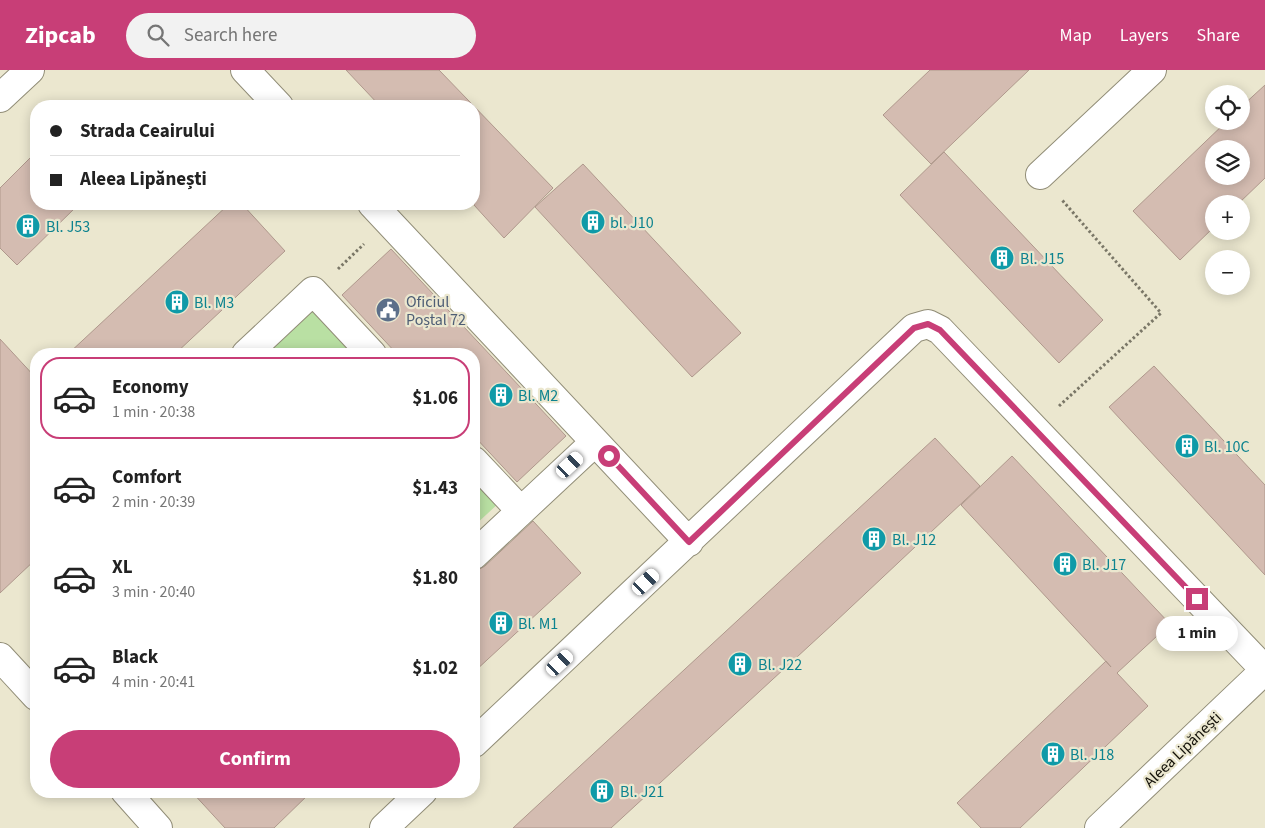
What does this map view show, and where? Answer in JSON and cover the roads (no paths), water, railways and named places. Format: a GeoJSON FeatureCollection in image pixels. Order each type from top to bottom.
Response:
{"type":"FeatureCollection","features":[{"type":"Feature","properties":{"kind":"street"},"geometry":{"type":"LineString","coordinates":[[0,98],[30,70]]}},
{"type":"Feature","properties":{"kind":"street"},"geometry":{"type":"LineString","coordinates":[[245,70],[273,100]]}},
{"type":"Feature","properties":{"kind":"street"},"geometry":{"type":"LineString","coordinates":[[1040,175],[1152,70]]}},
{"type":"Feature","properties":{"kind":"street"},"geometry":{"type":"LineString","coordinates":[[380,212],[689,542]]}},
{"type":"Feature","properties":{"kind":"street"},"geometry":{"type":"LineString","coordinates":[[252,348],[313,291],[366,348]]}},
{"type":"Feature","properties":{"kind":"street","name":"Aleea Lipănești"},"geometry":{"type":"LineString","coordinates":[[480,737],[914,328],[928,324],[940,330],[1265,670],[1099,828]]}},
{"type":"Feature","properties":{"kind":"street"},"geometry":{"type":"LineString","coordinates":[[480,549],[595,442]]}},
{"type":"Feature","properties":{"kind":"street"},"geometry":{"type":"LineString","coordinates":[[480,468],[521,511]]}},
{"type":"Feature","properties":{"kind":"street"},"geometry":{"type":"LineString","coordinates":[[0,657],[30,690]]}},
{"type":"Feature","properties":{"kind":"street"},"geometry":{"type":"LineString","coordinates":[[131,798],[158,828]]}},
{"type":"Feature","properties":{"kind":"street"},"geometry":{"type":"LineString","coordinates":[[384,828],[416,798]]}},
{"type":"Feature","properties":{"kind":"place","name":"bl. J10"},"geometry":{"type":"Point","coordinates":[593,222]}},
{"type":"Feature","properties":{"kind":"place","name":"Bl. J53"},"geometry":{"type":"Point","coordinates":[28,226]}},
{"type":"Feature","properties":{"kind":"place","name":"Bl. J15"},"geometry":{"type":"Point","coordinates":[1002,258]}},
{"type":"Feature","properties":{"kind":"place","name":"Bl. M3"},"geometry":{"type":"Point","coordinates":[177,302]}},
{"type":"Feature","properties":{"kind":"place","name":"Oficiul Poștal 72"},"geometry":{"type":"Point","coordinates":[388,310]}},
{"type":"Feature","properties":{"kind":"place","name":"Bl. M2"},"geometry":{"type":"Point","coordinates":[501,395]}},
{"type":"Feature","properties":{"kind":"place","name":"Bl. 10C"},"geometry":{"type":"Point","coordinates":[1187,446]}},
{"type":"Feature","properties":{"kind":"place","name":"Bl. J12"},"geometry":{"type":"Point","coordinates":[874,539]}},
{"type":"Feature","properties":{"kind":"place","name":"Bl. J17"},"geometry":{"type":"Point","coordinates":[1065,564]}},
{"type":"Feature","properties":{"kind":"place","name":"Bl. M1"},"geometry":{"type":"Point","coordinates":[501,623]}},
{"type":"Feature","properties":{"kind":"place","name":"Bl. J22"},"geometry":{"type":"Point","coordinates":[740,664]}},
{"type":"Feature","properties":{"kind":"place","name":"Bl. J18"},"geometry":{"type":"Point","coordinates":[1053,754]}},
{"type":"Feature","properties":{"kind":"place","name":"Bl. J21"},"geometry":{"type":"Point","coordinates":[602,791]}}]}
